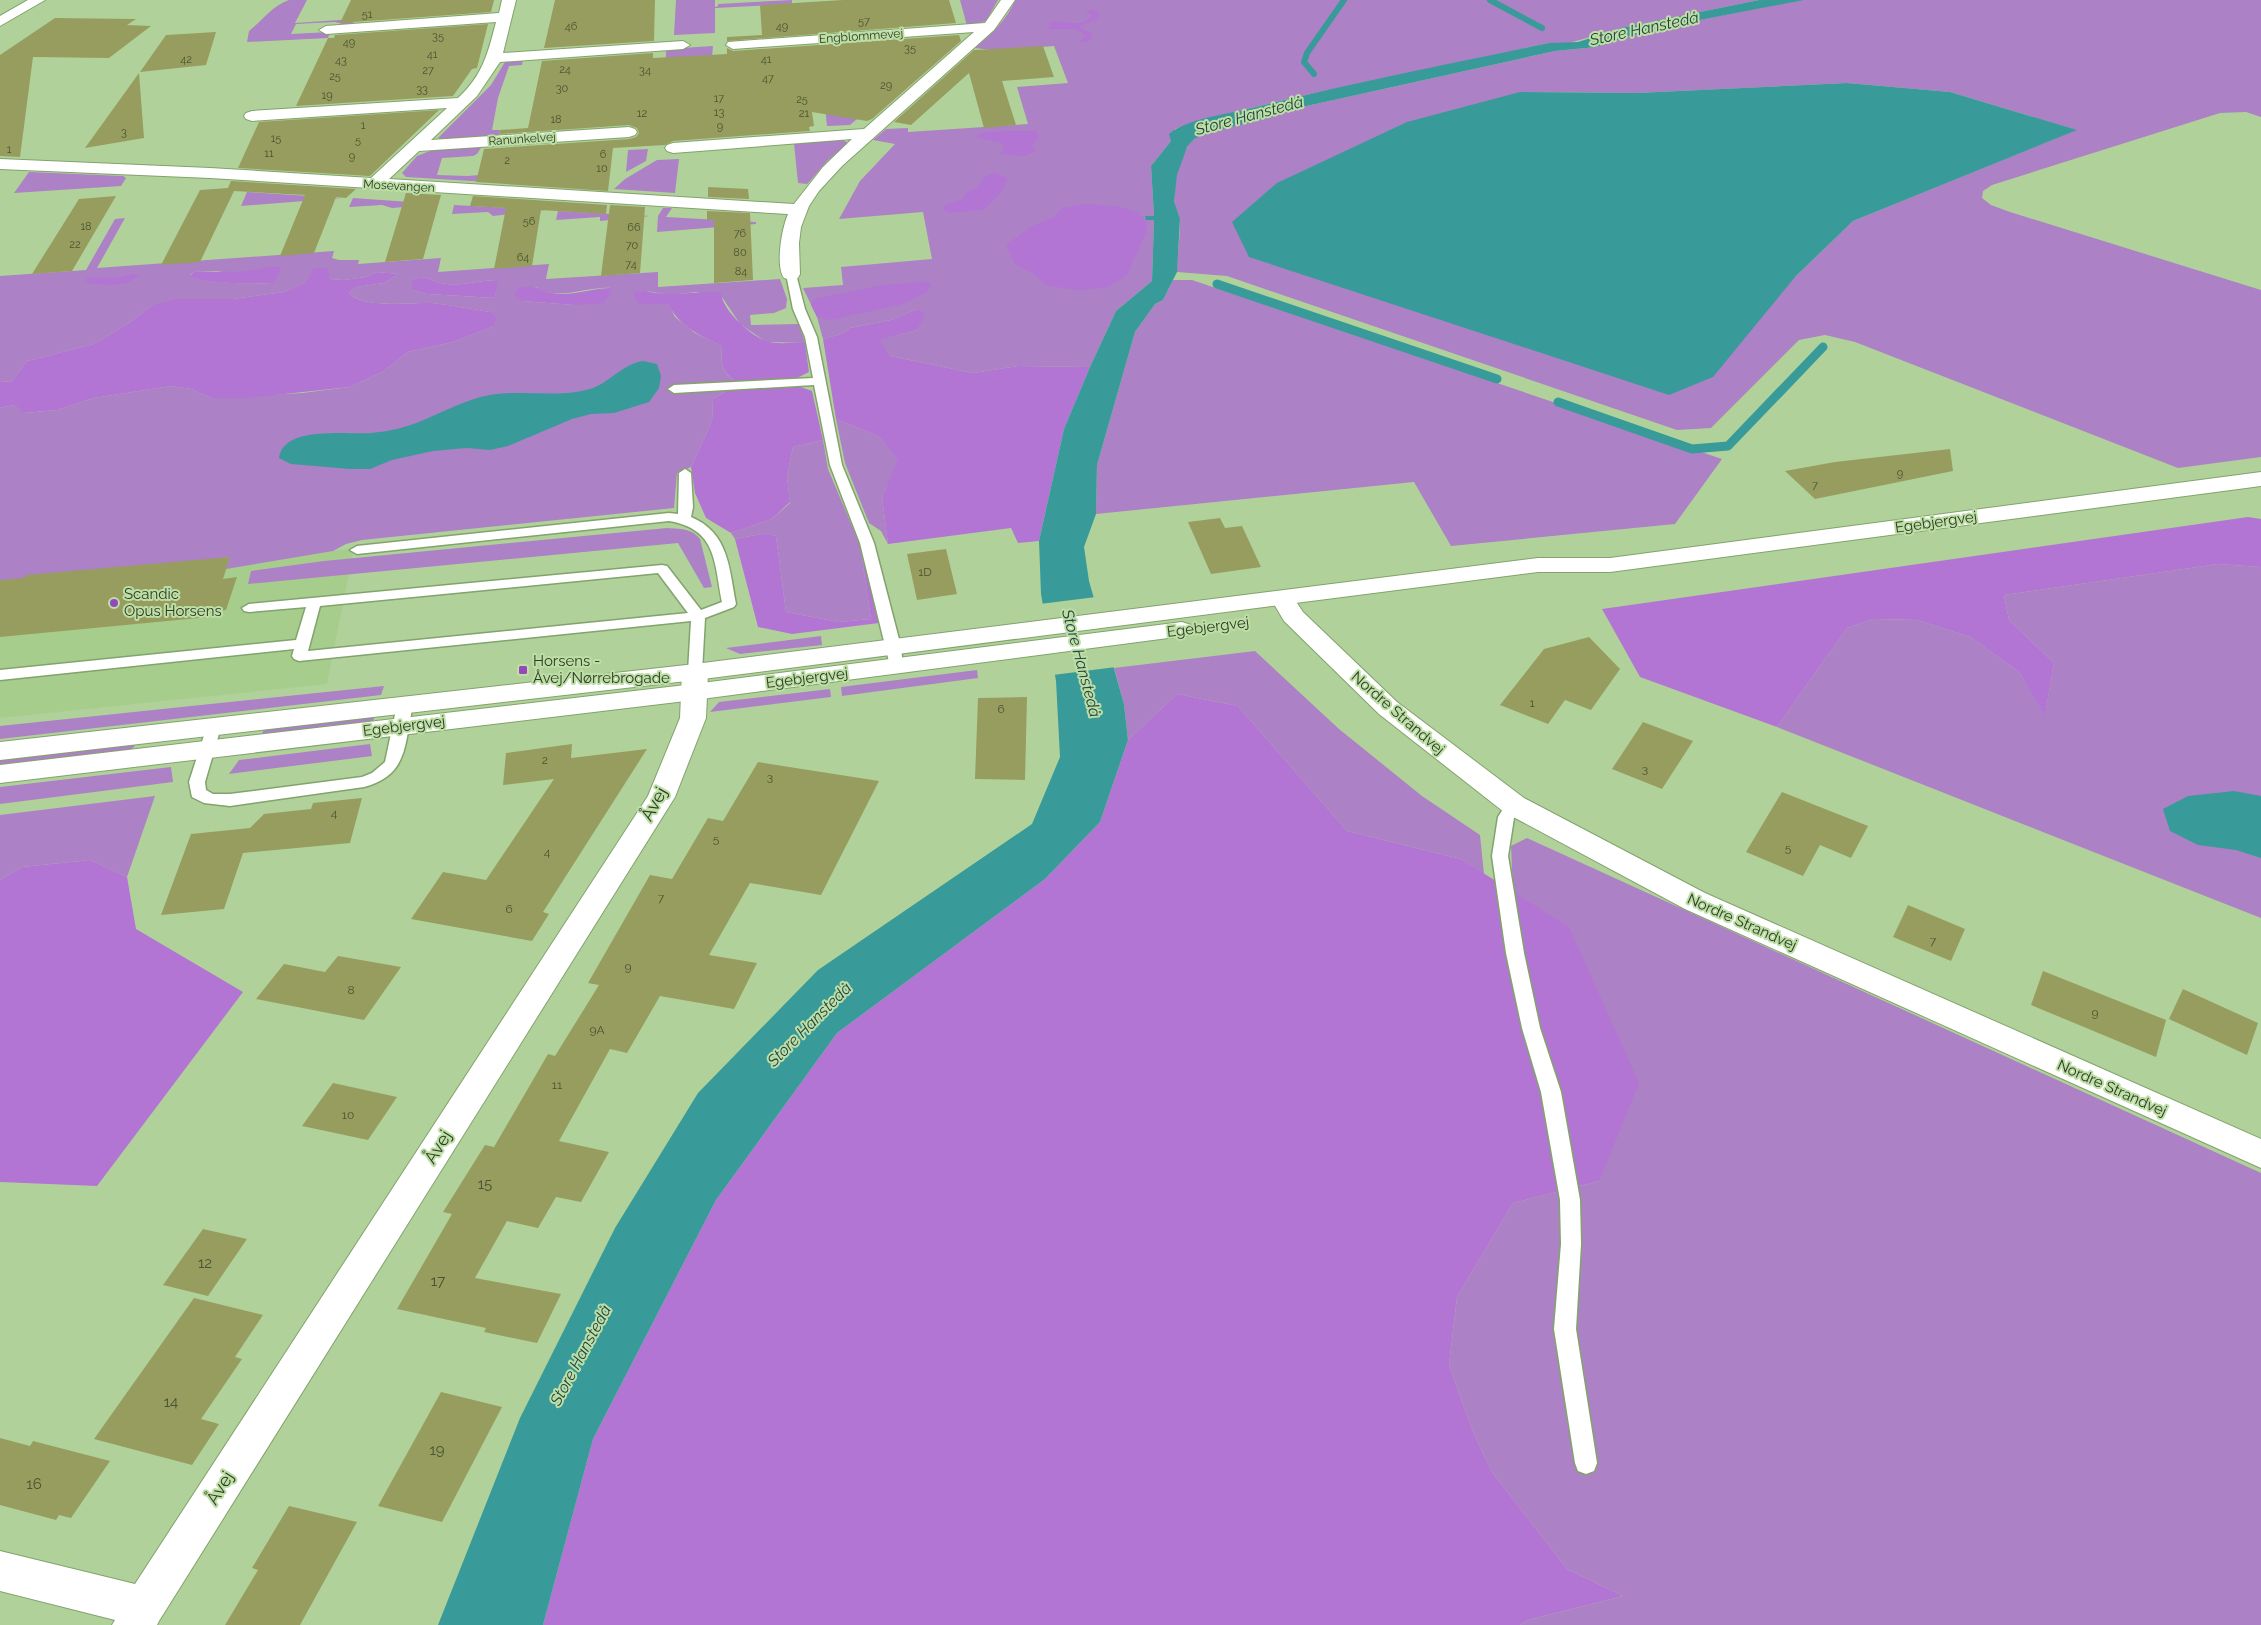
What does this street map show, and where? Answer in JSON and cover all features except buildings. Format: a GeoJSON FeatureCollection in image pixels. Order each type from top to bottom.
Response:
{"type":"FeatureCollection","features":[{"type":"Feature","properties":{"kind":"street"},"geometry":{"type":"LineString","coordinates":[[0,22],[38,0]]}},
{"type":"Feature","properties":{"kind":"street"},"geometry":{"type":"LineString","coordinates":[[374,184],[462,102],[490,68],[509,0]]}},
{"type":"Feature","properties":{"kind":"street"},"geometry":{"type":"LineString","coordinates":[[791,274],[790,238],[798,209],[814,187],[836,162],[989,27],[1008,0]]}},
{"type":"Feature","properties":{"kind":"street"},"geometry":{"type":"LineString","coordinates":[[326,30],[504,17]]}},
{"type":"Feature","properties":{"kind":"street","name":"Engblommevej"},"geometry":{"type":"LineString","coordinates":[[733,45],[989,27]]}},
{"type":"Feature","properties":{"kind":"street"},"geometry":{"type":"LineString","coordinates":[[494,58],[683,45]]}},
{"type":"Feature","properties":{"kind":"street"},"geometry":{"type":"LineString","coordinates":[[252,116],[462,102]]}},
{"type":"Feature","properties":{"kind":"street","name":"Ranunkelvej"},"geometry":{"type":"LineString","coordinates":[[415,146],[629,132]]}},
{"type":"Feature","properties":{"kind":"street"},"geometry":{"type":"LineString","coordinates":[[673,148],[869,133]]}},
{"type":"Feature","properties":{"kind":"street","name":"Mosevangen"},"geometry":{"type":"LineString","coordinates":[[0,164],[210,174],[798,209]]}},
{"type":"Feature","properties":{"kind":"street","name":"Egebjergvej"},"geometry":{"type":"LineString","coordinates":[[0,752],[209,738],[694,682],[1141,625],[1288,608],[1548,583],[1610,565],[2261,479]]}},
{"type":"Feature","properties":{"kind":"street","name":"Nordre Strandvej"},"geometry":{"type":"LineString","coordinates":[[1288,608],[1388,708],[1514,806],[1695,901],[2261,1154]]}},
{"type":"Feature","properties":{"kind":"street","name":"Åvej"},"geometry":{"type":"LineString","coordinates":[[0,1572],[139,1616],[661,796],[693,718],[694,682]]}},
{"type":"Feature","properties":{"kind":"street","name":"Egebjergvej"},"geometry":{"type":"LineString","coordinates":[[0,774],[209,738]]}},
{"type":"Feature","properties":{"kind":"lane"},"geometry":{"type":"LineString","coordinates":[[791,274],[799,309],[811,337],[836,465],[867,543],[895,657]]}},
{"type":"Feature","properties":{"kind":"lane"},"geometry":{"type":"LineString","coordinates":[[674,389],[819,381]]}},
{"type":"Feature","properties":{"kind":"lane"},"geometry":{"type":"LineString","coordinates":[[684,518],[686,507],[685,473]]}},
{"type":"Feature","properties":{"kind":"lane"},"geometry":{"type":"LineString","coordinates":[[314,602],[299,656],[698,616],[728,604],[714,538],[702,526],[684,518],[669,517],[357,550]]}},
{"type":"Feature","properties":{"kind":"lane"},"geometry":{"type":"LineString","coordinates":[[249,608],[662,569],[698,616],[694,682]]}},
{"type":"Feature","properties":{"kind":"lane"},"geometry":{"type":"LineString","coordinates":[[0,675],[302,644]]}},
{"type":"Feature","properties":{"kind":"lane"},"geometry":{"type":"LineString","coordinates":[[209,738],[197,782],[198,793],[210,799],[230,800],[364,782],[378,777],[392,764],[403,716]]}},
{"type":"Feature","properties":{"kind":"lane"},"geometry":{"type":"LineString","coordinates":[[1514,806],[1506,818],[1500,856],[1515,952],[1531,1028],[1551,1092],[1570,1200],[1571,1244],[1565,1329],[1586,1463]]}},
{"type":"Feature","properties":{"kind":"shaded area"},"geometry":{"type":"Polygon","coordinates":[[[289,0],[307,0],[295,23],[355,19],[353,23],[346,25],[335,22],[296,24],[291,34],[330,32],[328,38],[247,42],[249,31],[273,10],[289,0]]]}},
{"type":"Feature","properties":{"kind":"shaded area"},"geometry":{"type":"Polygon","coordinates":[[[676,0],[715,0],[715,7],[718,4],[792,0],[792,4],[715,8],[715,33],[674,35],[676,0]]]}},
{"type":"Feature","properties":{"kind":"shaded area"},"geometry":{"type":"Polygon","coordinates":[[[960,0],[998,0],[986,21],[967,26],[960,0]]]}},
{"type":"Feature","properties":{"kind":"shaded area"},"geometry":{"type":"Polygon","coordinates":[[[1015,0],[1759,0],[1622,28],[1569,43],[1549,43],[1288,99],[1191,123],[1175,129],[1171,141],[1151,166],[1154,216],[1146,216],[1154,220],[1152,281],[1116,311],[1090,367],[1018,366],[973,373],[890,356],[879,340],[917,330],[917,309],[891,320],[850,328],[841,334],[823,339],[817,317],[803,288],[843,285],[841,267],[932,259],[923,212],[839,219],[860,181],[895,144],[873,140],[886,129],[908,128],[908,132],[1028,124],[1017,87],[1068,83],[1054,46],[1005,50],[975,48],[1003,20],[1015,0]]]}},
{"type":"Feature","properties":{"kind":"shaded area"},"geometry":{"type":"Polygon","coordinates":[[[1801,0],[2261,0],[2261,117],[2246,112],[2220,113],[1992,185],[1983,191],[1982,198],[1991,205],[2010,212],[2261,290],[2261,457],[2178,468],[1855,342],[1825,335],[1799,340],[1711,428],[1677,430],[1227,276],[1177,272],[1180,222],[1174,200],[1175,185],[1185,150],[1194,139],[1201,135],[1271,117],[1275,113],[1555,51],[1596,47],[1653,29],[1801,0]],[[1847,83],[1637,93],[1520,92],[1795,277],[1853,221],[2076,130],[1950,92],[1847,83]]]}},
{"type":"Feature","properties":{"kind":"shaded area"},"geometry":{"type":"Polygon","coordinates":[[[1085,10],[1098,12],[1099,16],[1096,20],[1079,27],[1090,33],[1092,37],[1089,41],[1079,42],[1085,36],[1074,29],[1047,29],[1050,25],[1049,22],[1054,21],[1083,22],[1092,15],[1085,10]]]}},
{"type":"Feature","properties":{"kind":"shaded area"},"geometry":{"type":"Polygon","coordinates":[[[713,46],[712,57],[665,94],[666,49],[713,46]]]}},
{"type":"Feature","properties":{"kind":"shaded area"},"geometry":{"type":"Polygon","coordinates":[[[523,59],[522,65],[509,66],[498,98],[492,130],[500,130],[498,137],[447,140],[438,138],[491,85],[505,62],[523,59]]]}},
{"type":"Feature","properties":{"kind":"shaded area"},"geometry":{"type":"Polygon","coordinates":[[[825,106],[857,119],[850,125],[827,126],[825,106]]]}},
{"type":"Feature","properties":{"kind":"shaded area"},"geometry":{"type":"Polygon","coordinates":[[[1037,131],[1039,138],[1032,145],[1036,151],[1025,156],[1000,154],[1004,149],[1002,143],[975,136],[987,132],[1037,131]]]}},
{"type":"Feature","properties":{"kind":"shaded area"},"geometry":{"type":"Polygon","coordinates":[[[843,140],[848,143],[827,161],[807,184],[798,183],[794,143],[843,140]]]}},
{"type":"Feature","properties":{"kind":"shaded area"},"geometry":{"type":"Polygon","coordinates":[[[482,146],[477,154],[473,156],[442,158],[437,175],[467,176],[519,172],[504,183],[406,177],[402,173],[417,156],[435,149],[482,146]]]}},
{"type":"Feature","properties":{"kind":"shaded area"},"geometry":{"type":"Polygon","coordinates":[[[648,149],[646,161],[626,172],[628,150],[648,149]]]}},
{"type":"Feature","properties":{"kind":"shaded area"},"geometry":{"type":"Polygon","coordinates":[[[679,159],[675,193],[614,189],[625,179],[657,160],[679,159]]]}},
{"type":"Feature","properties":{"kind":"shaded area"},"geometry":{"type":"Polygon","coordinates":[[[29,172],[123,176],[126,178],[121,186],[14,193],[29,172]]]}},
{"type":"Feature","properties":{"kind":"shaded area"},"geometry":{"type":"Polygon","coordinates":[[[995,173],[1007,178],[1003,190],[985,209],[950,213],[944,210],[945,205],[962,199],[966,193],[977,187],[987,175],[995,173]]]}},
{"type":"Feature","properties":{"kind":"shaded area"},"geometry":{"type":"Polygon","coordinates":[[[247,192],[342,198],[241,206],[247,192]]]}},
{"type":"Feature","properties":{"kind":"shaded area"},"geometry":{"type":"Polygon","coordinates":[[[353,198],[438,204],[392,208],[382,205],[349,207],[353,198]]]}},
{"type":"Feature","properties":{"kind":"shaded area"},"geometry":{"type":"Polygon","coordinates":[[[1084,204],[1121,207],[1137,212],[1145,219],[1147,230],[1127,275],[1106,288],[1074,290],[1046,285],[1034,274],[1015,264],[1006,245],[1032,226],[1052,218],[1062,208],[1084,204]]]}},
{"type":"Feature","properties":{"kind":"shaded area"},"geometry":{"type":"Polygon","coordinates":[[[454,205],[546,210],[493,216],[488,212],[452,214],[454,205]]]}},
{"type":"Feature","properties":{"kind":"shaded area"},"geometry":{"type":"Polygon","coordinates":[[[663,208],[672,208],[666,217],[756,222],[756,224],[657,232],[658,216],[663,208]]]}},
{"type":"Feature","properties":{"kind":"shaded area"},"geometry":{"type":"Polygon","coordinates":[[[558,211],[650,216],[600,221],[600,217],[556,220],[558,211]]]}},
{"type":"Feature","properties":{"kind":"shaded area"},"geometry":{"type":"Polygon","coordinates":[[[125,218],[97,268],[334,251],[332,258],[359,260],[358,264],[441,258],[438,272],[549,264],[546,279],[658,272],[658,287],[780,279],[787,299],[786,308],[774,313],[750,315],[751,325],[799,324],[805,343],[766,342],[740,324],[722,297],[696,292],[670,295],[646,291],[668,303],[675,317],[695,333],[722,346],[722,366],[726,373],[735,381],[695,383],[692,393],[728,390],[713,399],[712,421],[691,467],[677,473],[674,508],[362,540],[346,544],[333,551],[226,569],[230,557],[22,582],[0,580],[0,408],[14,405],[25,413],[57,410],[94,398],[171,386],[191,389],[211,398],[302,393],[350,387],[384,371],[408,352],[453,342],[492,327],[490,312],[432,303],[376,303],[356,298],[349,293],[356,287],[384,283],[399,274],[377,272],[366,277],[344,280],[330,279],[327,273],[284,292],[233,299],[152,305],[129,323],[94,344],[27,361],[11,382],[0,381],[0,276],[86,270],[115,219],[125,218]],[[217,271],[194,272],[190,275],[210,281],[273,284],[253,271],[228,273],[217,271]],[[423,277],[412,280],[412,290],[427,294],[495,298],[497,280],[452,284],[423,277]],[[536,287],[522,301],[574,305],[611,288],[555,293],[536,287]]]}},
{"type":"Feature","properties":{"kind":"shaded area"},"geometry":{"type":"Polygon","coordinates":[[[280,267],[281,269],[273,284],[220,282],[190,276],[194,272],[241,271],[280,267]]]}},
{"type":"Feature","properties":{"kind":"shaded area"},"geometry":{"type":"Polygon","coordinates":[[[314,268],[327,268],[330,279],[344,280],[366,277],[377,272],[399,274],[384,283],[356,287],[349,293],[365,301],[388,304],[432,303],[490,312],[497,318],[492,327],[453,342],[408,352],[384,371],[350,387],[247,398],[211,398],[191,389],[171,386],[94,398],[57,410],[24,413],[14,405],[0,408],[0,381],[11,382],[27,361],[94,344],[129,323],[152,305],[179,299],[233,299],[284,292],[306,282],[314,268]]]}},
{"type":"Feature","properties":{"kind":"shaded area"},"geometry":{"type":"Polygon","coordinates":[[[140,274],[130,282],[122,284],[105,285],[85,282],[87,278],[114,278],[140,274]]]}},
{"type":"Feature","properties":{"kind":"shaded area"},"geometry":{"type":"Polygon","coordinates":[[[420,277],[452,284],[498,280],[495,298],[427,294],[412,290],[412,280],[420,277]]]}},
{"type":"Feature","properties":{"kind":"shaded area"},"geometry":{"type":"Polygon","coordinates":[[[1173,280],[1192,280],[1722,459],[1675,524],[1451,546],[1414,482],[1096,514],[1097,465],[1135,332],[1155,304],[1163,300],[1173,280]]]}},
{"type":"Feature","properties":{"kind":"shaded area"},"geometry":{"type":"Polygon","coordinates":[[[931,283],[928,291],[903,304],[830,320],[817,317],[811,305],[814,299],[884,285],[931,283]]]}},
{"type":"Feature","properties":{"kind":"shaded area"},"geometry":{"type":"Polygon","coordinates":[[[518,287],[533,287],[557,294],[611,288],[609,296],[603,303],[574,305],[522,301],[515,295],[518,287]]]}},
{"type":"Feature","properties":{"kind":"shaded area"},"geometry":{"type":"Polygon","coordinates":[[[646,291],[665,294],[721,293],[732,315],[752,334],[775,343],[805,343],[809,372],[797,378],[735,381],[726,373],[722,366],[722,346],[698,334],[684,324],[678,319],[668,304],[639,304],[634,297],[634,292],[646,291]]]}},
{"type":"Feature","properties":{"kind":"shaded area"},"geometry":{"type":"Polygon","coordinates":[[[917,309],[925,314],[917,330],[880,340],[890,356],[973,373],[1018,366],[1090,367],[1064,429],[1039,541],[1018,543],[1011,528],[888,544],[882,497],[898,459],[878,436],[836,419],[823,339],[841,334],[850,328],[891,320],[917,309]]]}},
{"type":"Feature","properties":{"kind":"shaded area"},"geometry":{"type":"Polygon","coordinates":[[[798,386],[812,391],[823,440],[793,447],[787,476],[790,502],[772,519],[731,533],[706,518],[695,493],[691,467],[712,421],[713,399],[728,390],[798,386]]]}},
{"type":"Feature","properties":{"kind":"shaded area"},"geometry":{"type":"Polygon","coordinates":[[[836,419],[878,436],[899,459],[882,497],[888,544],[881,531],[869,523],[845,463],[836,419]]]}},
{"type":"Feature","properties":{"kind":"shaded area"},"geometry":{"type":"Polygon","coordinates":[[[823,440],[828,469],[860,545],[871,619],[839,622],[786,612],[776,536],[766,533],[735,539],[731,533],[772,519],[790,503],[787,476],[793,447],[823,440]]]}},
{"type":"Feature","properties":{"kind":"shaded area"},"geometry":{"type":"Polygon","coordinates":[[[2248,517],[2261,519],[2261,567],[2218,564],[2004,595],[2009,620],[2054,663],[2045,716],[2019,672],[1970,637],[1917,620],[1873,619],[1847,628],[1777,727],[1640,677],[1602,609],[2248,517]]]}},
{"type":"Feature","properties":{"kind":"shaded area"},"geometry":{"type":"Polygon","coordinates":[[[667,528],[681,529],[697,535],[700,539],[712,587],[704,588],[678,543],[248,584],[251,571],[324,561],[667,528]]]}},
{"type":"Feature","properties":{"kind":"shaded area"},"geometry":{"type":"Polygon","coordinates":[[[766,533],[776,536],[786,612],[839,622],[871,619],[860,545],[879,623],[792,634],[758,627],[735,539],[766,533]]]}},
{"type":"Feature","properties":{"kind":"shaded area"},"geometry":{"type":"Polygon","coordinates":[[[354,549],[327,684],[0,718],[0,556],[354,549]]]}},
{"type":"Feature","properties":{"kind":"shaded area"},"geometry":{"type":"Polygon","coordinates":[[[2218,564],[2261,567],[2261,918],[1777,727],[1847,628],[1873,619],[1917,620],[1970,637],[2019,672],[2045,715],[2054,663],[2009,620],[2004,595],[2218,564]]]}},
{"type":"Feature","properties":{"kind":"shaded area"},"geometry":{"type":"Polygon","coordinates":[[[821,636],[822,645],[740,654],[726,648],[821,636]]]}},
{"type":"Feature","properties":{"kind":"shaded area"},"geometry":{"type":"Polygon","coordinates":[[[1255,651],[1339,729],[1422,796],[1480,835],[1484,874],[1461,859],[1347,831],[1238,706],[1177,694],[1128,740],[1124,704],[1114,668],[1255,651]]]}},
{"type":"Feature","properties":{"kind":"shaded area"},"geometry":{"type":"Polygon","coordinates":[[[977,670],[978,678],[842,696],[841,687],[977,670]]]}},
{"type":"Feature","properties":{"kind":"shaded area"},"geometry":{"type":"Polygon","coordinates":[[[384,686],[381,695],[0,739],[0,726],[384,686]]]}},
{"type":"Feature","properties":{"kind":"shaded area"},"geometry":{"type":"Polygon","coordinates":[[[830,689],[831,697],[710,712],[719,702],[830,689]]]}},
{"type":"Feature","properties":{"kind":"shaded area"},"geometry":{"type":"Polygon","coordinates":[[[1177,694],[1238,706],[1347,831],[1461,859],[1569,927],[1639,1083],[1599,1181],[1513,1203],[1457,1297],[1449,1365],[1473,1432],[1492,1472],[1567,1569],[1623,1596],[1528,1620],[1520,1625],[543,1625],[593,1439],[716,1200],[837,1033],[1045,879],[1100,822],[1128,740],[1177,694]]]}},
{"type":"Feature","properties":{"kind":"shaded area"},"geometry":{"type":"Polygon","coordinates":[[[371,716],[374,718],[369,724],[265,735],[262,733],[266,727],[371,716]]]}},
{"type":"Feature","properties":{"kind":"shaded area"},"geometry":{"type":"Polygon","coordinates":[[[132,744],[135,746],[128,752],[0,766],[0,758],[132,744]]]}},
{"type":"Feature","properties":{"kind":"shaded area"},"geometry":{"type":"Polygon","coordinates":[[[370,744],[372,756],[229,774],[239,760],[370,744]]]}},
{"type":"Feature","properties":{"kind":"shaded area"},"geometry":{"type":"Polygon","coordinates":[[[171,767],[173,782],[0,804],[0,787],[171,767]]]}},
{"type":"Feature","properties":{"kind":"shaded area"},"geometry":{"type":"Polygon","coordinates":[[[155,796],[127,877],[90,860],[22,867],[0,880],[0,815],[155,796]]]}},
{"type":"Feature","properties":{"kind":"shaded area"},"geometry":{"type":"Polygon","coordinates":[[[1527,838],[2261,1173],[2261,1625],[1520,1625],[1528,1620],[1623,1596],[1567,1569],[1492,1472],[1473,1432],[1449,1365],[1457,1297],[1513,1203],[1599,1181],[1513,892],[1511,846],[1527,838]]]}},
{"type":"Feature","properties":{"kind":"shaded area"},"geometry":{"type":"Polygon","coordinates":[[[90,860],[127,877],[136,929],[243,992],[97,1186],[0,1182],[0,880],[22,867],[90,860]]]}},
{"type":"Feature","properties":{"kind":"water","name":"Store Hanstedå"},"geometry":{"type":"Polygon","coordinates":[[[1759,0],[1804,0],[1653,29],[1596,47],[1555,51],[1275,113],[1272,117],[1206,133],[1194,139],[1187,147],[1177,175],[1174,201],[1180,219],[1177,272],[1163,300],[1155,304],[1135,332],[1097,465],[1096,514],[1084,547],[1089,581],[1124,704],[1128,740],[1100,822],[1045,879],[837,1033],[716,1200],[593,1439],[543,1625],[438,1625],[520,1418],[615,1228],[698,1093],[818,970],[1032,824],[1060,757],[1056,681],[1041,594],[1039,541],[1064,429],[1090,367],[1116,311],[1152,281],[1154,220],[1146,220],[1145,216],[1154,216],[1151,166],[1171,141],[1169,134],[1186,124],[1207,118],[1323,91],[1549,43],[1578,42],[1622,28],[1759,0]]]}},
{"type":"Feature","properties":{"kind":"water"},"geometry":{"type":"Polygon","coordinates":[[[1847,83],[1950,92],[2077,130],[1853,221],[1795,277],[1713,377],[1669,395],[1249,257],[1232,222],[1277,183],[1407,122],[1520,92],[1637,93],[1847,83]]]}},
{"type":"Feature","properties":{"kind":"water"},"geometry":{"type":"Polygon","coordinates":[[[643,361],[657,364],[661,376],[659,388],[649,402],[614,413],[591,414],[572,419],[508,446],[490,450],[467,448],[433,451],[392,460],[370,469],[291,464],[279,458],[283,448],[292,440],[304,436],[394,430],[466,402],[490,395],[580,391],[593,388],[623,369],[643,361]]]}},
{"type":"Feature","properties":{"kind":"water"},"geometry":{"type":"Polygon","coordinates":[[[2234,791],[2261,796],[2261,858],[2236,850],[2198,845],[2170,831],[2163,809],[2188,796],[2234,791]]]}},
{"type":"Feature","properties":{"kind":"pier"},"geometry":{"type":"Polygon","coordinates":[[[1096,597],[1116,667],[1053,675],[1040,604],[1096,597]]]}},
{"type":"Feature","properties":{"kind":"waterway"},"geometry":{"type":"LineString","coordinates":[[1314,74],[1304,62],[1307,53],[1344,0]]}},
{"type":"Feature","properties":{"kind":"waterway"},"geometry":{"type":"LineString","coordinates":[[1490,0],[1542,28]]}},
{"type":"Feature","properties":{"kind":"waterway"},"geometry":{"type":"LineString","coordinates":[[1217,284],[1497,379]]}},
{"type":"Feature","properties":{"kind":"waterway"},"geometry":{"type":"LineString","coordinates":[[1558,402],[1692,449],[1728,446],[1823,347]]}},
{"type":"Feature","properties":{"kind":"place","name":"Scandic Opus Horsens"},"geometry":{"type":"Point","coordinates":[114,603]}},
{"type":"Feature","properties":{"kind":"place","name":"Horsens - Åvej/Nørrebrogade"},"geometry":{"type":"Point","coordinates":[523,670]}}]}
